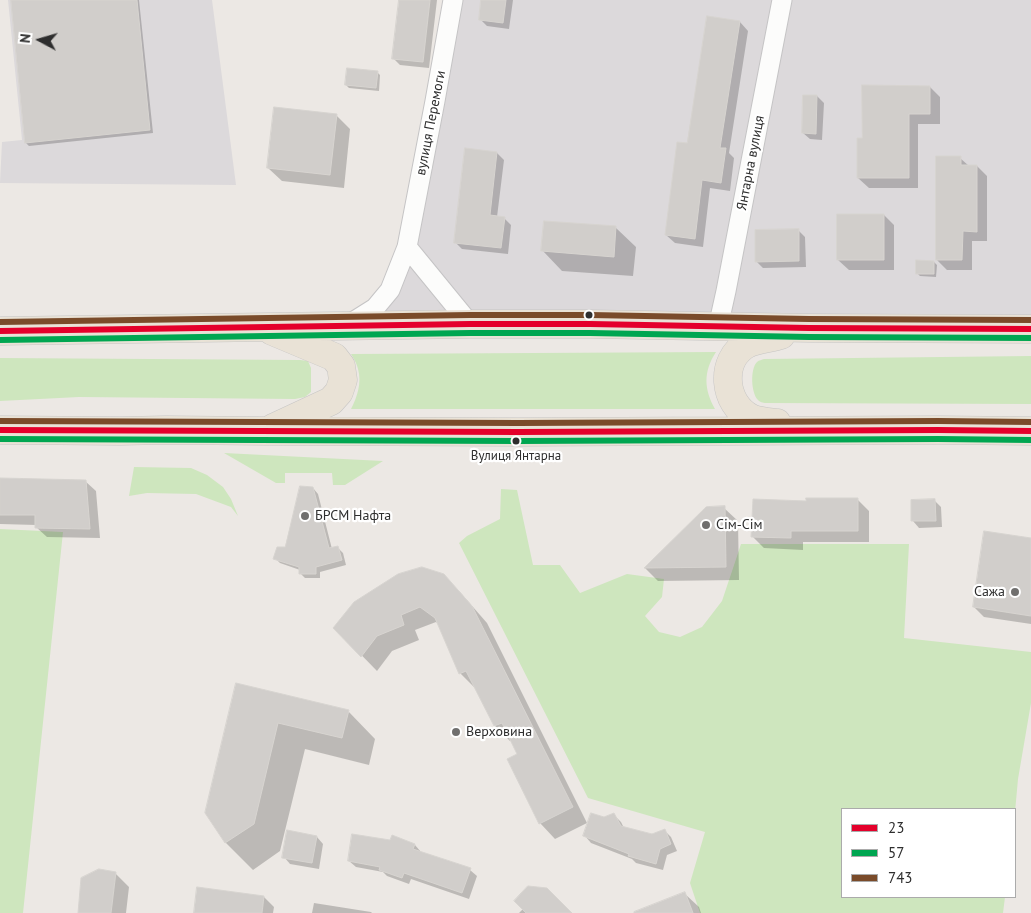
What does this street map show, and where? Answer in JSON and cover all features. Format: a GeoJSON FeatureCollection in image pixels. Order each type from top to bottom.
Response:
{"type":"FeatureCollection","features":[{"type":"Feature","properties":{"kind":"highway"},"geometry":{"type":"LineString","coordinates":[[0,331],[470,324],[1031,329]]}},
{"type":"Feature","properties":{"kind":"highway"},"geometry":{"type":"LineString","coordinates":[[264,327],[334,357],[341,366],[343,380],[339,392],[331,401],[267,431]]}},
{"type":"Feature","properties":{"kind":"highway"},"geometry":{"type":"LineString","coordinates":[[809,328],[748,344],[734,356],[728,373],[728,390],[738,408],[751,418],[812,430]]}},
{"type":"Feature","properties":{"kind":"highway"},"geometry":{"type":"LineString","coordinates":[[0,430],[120,432],[166,430],[1031,431]]}},
{"type":"Feature","properties":{"kind":"street","name":"вулиця Перемоги"},"geometry":{"type":"LineString","coordinates":[[348,325],[375,308],[390,290],[407,247],[453,0]]}},
{"type":"Feature","properties":{"kind":"street","name":"Янтарна вулиця"},"geometry":{"type":"LineString","coordinates":[[718,327],[782,0]]}},
{"type":"Feature","properties":{"kind":"street"},"geometry":{"type":"LineString","coordinates":[[407,247],[470,324]]}},
{"type":"Feature","properties":{"kind":"shaded area"},"geometry":{"type":"Polygon","coordinates":[[[8,0],[212,0],[236,185],[0,183],[2,142],[22,140],[8,0]]]}},
{"type":"Feature","properties":{"kind":"shaded area"},"geometry":{"type":"Polygon","coordinates":[[[453,0],[1031,0],[1031,329],[348,325],[390,290],[453,0]]]}},
{"type":"Feature","properties":{"kind":"green space"},"geometry":{"type":"Polygon","coordinates":[[[716,352],[709,367],[706,380],[711,402],[715,409],[351,409],[357,395],[359,374],[358,367],[351,354],[716,352]]]}},
{"type":"Feature","properties":{"kind":"green space"},"geometry":{"type":"Polygon","coordinates":[[[1031,356],[1031,404],[765,403],[758,400],[753,387],[753,370],[758,361],[764,359],[1031,356]]]}},
{"type":"Feature","properties":{"kind":"green space"},"geometry":{"type":"Polygon","coordinates":[[[0,358],[300,360],[308,361],[311,368],[311,392],[305,397],[295,399],[79,397],[0,401],[0,358]]]}},
{"type":"Feature","properties":{"kind":"green space"},"geometry":{"type":"Polygon","coordinates":[[[224,453],[383,461],[345,485],[333,485],[332,473],[285,473],[285,483],[276,483],[224,453]]]}},
{"type":"Feature","properties":{"kind":"green space"},"geometry":{"type":"Polygon","coordinates":[[[134,467],[191,468],[207,475],[223,487],[231,499],[238,516],[231,507],[196,494],[147,493],[129,496],[134,467]]]}},
{"type":"Feature","properties":{"kind":"green space"},"geometry":{"type":"Polygon","coordinates":[[[501,489],[517,490],[533,565],[560,565],[580,593],[627,574],[664,579],[662,597],[645,616],[659,632],[680,637],[702,627],[722,601],[741,544],[909,544],[904,638],[1031,652],[1031,703],[1018,779],[1015,808],[841,808],[841,898],[1005,898],[1003,913],[700,913],[690,883],[705,832],[588,798],[459,543],[467,536],[500,519],[501,489]]]}},
{"type":"Feature","properties":{"kind":"green space"},"geometry":{"type":"Polygon","coordinates":[[[0,529],[63,532],[23,913],[0,913],[0,529]]]}},
{"type":"Feature","properties":{"kind":"building"},"geometry":{"type":"Polygon","coordinates":[[[11,0],[137,0],[150,130],[25,143],[11,0]]]}},
{"type":"Feature","properties":{"kind":"building"},"geometry":{"type":"Polygon","coordinates":[[[399,0],[430,0],[423,62],[392,59],[399,0]]]}},
{"type":"Feature","properties":{"kind":"building"},"geometry":{"type":"Polygon","coordinates":[[[481,0],[506,0],[503,23],[479,20],[481,0]]]}},
{"type":"Feature","properties":{"kind":"building"},"geometry":{"type":"Polygon","coordinates":[[[707,16],[740,21],[720,148],[726,148],[721,183],[702,180],[695,239],[665,235],[677,142],[687,143],[707,16]]]}},
{"type":"Feature","properties":{"kind":"building"},"geometry":{"type":"Polygon","coordinates":[[[347,68],[378,71],[376,88],[345,85],[347,68]]]}},
{"type":"Feature","properties":{"kind":"building"},"geometry":{"type":"Polygon","coordinates":[[[862,85],[930,86],[930,114],[909,114],[909,178],[857,178],[857,138],[862,138],[862,85]]]}},
{"type":"Feature","properties":{"kind":"building"},"geometry":{"type":"Polygon","coordinates":[[[803,95],[817,95],[816,134],[802,133],[803,95]]]}},
{"type":"Feature","properties":{"kind":"building"},"geometry":{"type":"Polygon","coordinates":[[[274,107],[337,114],[330,175],[267,168],[274,107]]]}},
{"type":"Feature","properties":{"kind":"building"},"geometry":{"type":"Polygon","coordinates":[[[465,148],[497,152],[490,215],[505,217],[501,248],[454,243],[465,148]]]}},
{"type":"Feature","properties":{"kind":"building"},"geometry":{"type":"Polygon","coordinates":[[[936,156],[961,156],[961,165],[977,165],[977,232],[963,231],[962,260],[936,260],[936,156]]]}},
{"type":"Feature","properties":{"kind":"building"},"geometry":{"type":"Polygon","coordinates":[[[837,214],[884,214],[884,260],[837,260],[837,214]]]}},
{"type":"Feature","properties":{"kind":"building"},"geometry":{"type":"Polygon","coordinates":[[[544,221],[616,226],[614,257],[541,251],[544,221]]]}},
{"type":"Feature","properties":{"kind":"building"},"geometry":{"type":"Polygon","coordinates":[[[799,229],[799,261],[755,262],[755,230],[799,229]]]}},
{"type":"Feature","properties":{"kind":"building"},"geometry":{"type":"Polygon","coordinates":[[[916,260],[934,261],[934,274],[916,274],[916,260]]]}},
{"type":"Feature","properties":{"kind":"building"},"geometry":{"type":"Polygon","coordinates":[[[0,478],[86,480],[90,529],[35,528],[35,515],[0,515],[0,478]]]}},
{"type":"Feature","properties":{"kind":"building"},"geometry":{"type":"Polygon","coordinates":[[[300,486],[313,487],[329,548],[338,546],[342,560],[316,567],[316,574],[299,574],[299,567],[273,559],[277,547],[285,547],[300,486]]]}},
{"type":"Feature","properties":{"kind":"building"},"geometry":{"type":"Polygon","coordinates":[[[806,498],[858,498],[858,531],[791,531],[791,538],[751,537],[753,499],[806,501],[806,498]]]}},
{"type":"Feature","properties":{"kind":"building"},"geometry":{"type":"Polygon","coordinates":[[[935,499],[936,521],[911,521],[911,500],[935,499]]]}},
{"type":"Feature","properties":{"kind":"building","name":"Сім-Сім"},"geometry":{"type":"Polygon","coordinates":[[[725,506],[726,567],[644,568],[706,507],[725,506]]]}},
{"type":"Feature","properties":{"kind":"building"},"geometry":{"type":"Polygon","coordinates":[[[984,531],[1031,538],[1031,616],[973,607],[984,531]]]}},
{"type":"Feature","properties":{"kind":"building"},"geometry":{"type":"Polygon","coordinates":[[[422,567],[444,574],[472,606],[573,807],[539,824],[507,759],[517,754],[502,723],[494,726],[466,671],[459,674],[435,618],[420,607],[401,615],[404,625],[377,636],[361,657],[333,628],[354,602],[398,574],[422,567]]]}},
{"type":"Feature","properties":{"kind":"building"},"geometry":{"type":"Polygon","coordinates":[[[236,683],[349,710],[342,738],[278,723],[254,824],[225,843],[205,813],[236,683]]]}},
{"type":"Feature","properties":{"kind":"building"},"geometry":{"type":"Polygon","coordinates":[[[591,813],[604,817],[614,813],[621,826],[652,834],[665,829],[671,844],[660,849],[656,864],[628,856],[629,854],[583,836],[591,813]]]}},
{"type":"Feature","properties":{"kind":"building"},"geometry":{"type":"Polygon","coordinates":[[[287,830],[317,836],[312,863],[282,858],[287,830]]]}},
{"type":"Feature","properties":{"kind":"building"},"geometry":{"type":"Polygon","coordinates":[[[352,834],[390,840],[392,835],[415,844],[413,849],[471,868],[462,893],[404,873],[402,878],[379,870],[380,867],[348,861],[352,834]]]}},
{"type":"Feature","properties":{"kind":"building"},"geometry":{"type":"Polygon","coordinates":[[[99,869],[116,872],[111,913],[78,913],[81,878],[99,869]]]}},
{"type":"Feature","properties":{"kind":"building"},"geometry":{"type":"Polygon","coordinates":[[[528,886],[547,888],[572,913],[526,913],[514,901],[528,886]]]}},
{"type":"Feature","properties":{"kind":"building"},"geometry":{"type":"Polygon","coordinates":[[[197,887],[264,896],[262,913],[194,913],[197,887]]]}},
{"type":"Feature","properties":{"kind":"building"},"geometry":{"type":"Polygon","coordinates":[[[685,892],[693,913],[634,913],[634,912],[685,892]]]}},
{"type":"Feature","properties":{"kind":"transit line","name":"743"},"geometry":{"type":"LineString","coordinates":[[0,322],[470,315],[1031,320]]}},
{"type":"Feature","properties":{"kind":"transit line","name":"23"},"geometry":{"type":"LineString","coordinates":[[0,331],[470,324],[1031,329]]}},
{"type":"Feature","properties":{"kind":"transit line","name":"57"},"geometry":{"type":"LineString","coordinates":[[0,340],[470,333],[1031,338]]}},
{"type":"Feature","properties":{"kind":"transit line","name":"743"},"geometry":{"type":"LineString","coordinates":[[0,421],[1031,422]]}},
{"type":"Feature","properties":{"kind":"transit line","name":"23"},"geometry":{"type":"LineString","coordinates":[[0,430],[1031,431]]}},
{"type":"Feature","properties":{"kind":"transit line","name":"57"},"geometry":{"type":"LineString","coordinates":[[0,439],[1031,440]]}},
{"type":"Feature","properties":{"kind":"place","name":"Вулиця Янтарна"},"geometry":{"type":"Point","coordinates":[516,441]}},
{"type":"Feature","properties":{"kind":"place","name":"БРСМ Нафта"},"geometry":{"type":"Point","coordinates":[305,516]}},
{"type":"Feature","properties":{"kind":"place","name":"Сім-Сім"},"geometry":{"type":"Point","coordinates":[706,525]}},
{"type":"Feature","properties":{"kind":"place","name":"Сажа"},"geometry":{"type":"Point","coordinates":[1015,592]}},
{"type":"Feature","properties":{"kind":"place","name":"Верховина"},"geometry":{"type":"Point","coordinates":[456,732]}}]}
